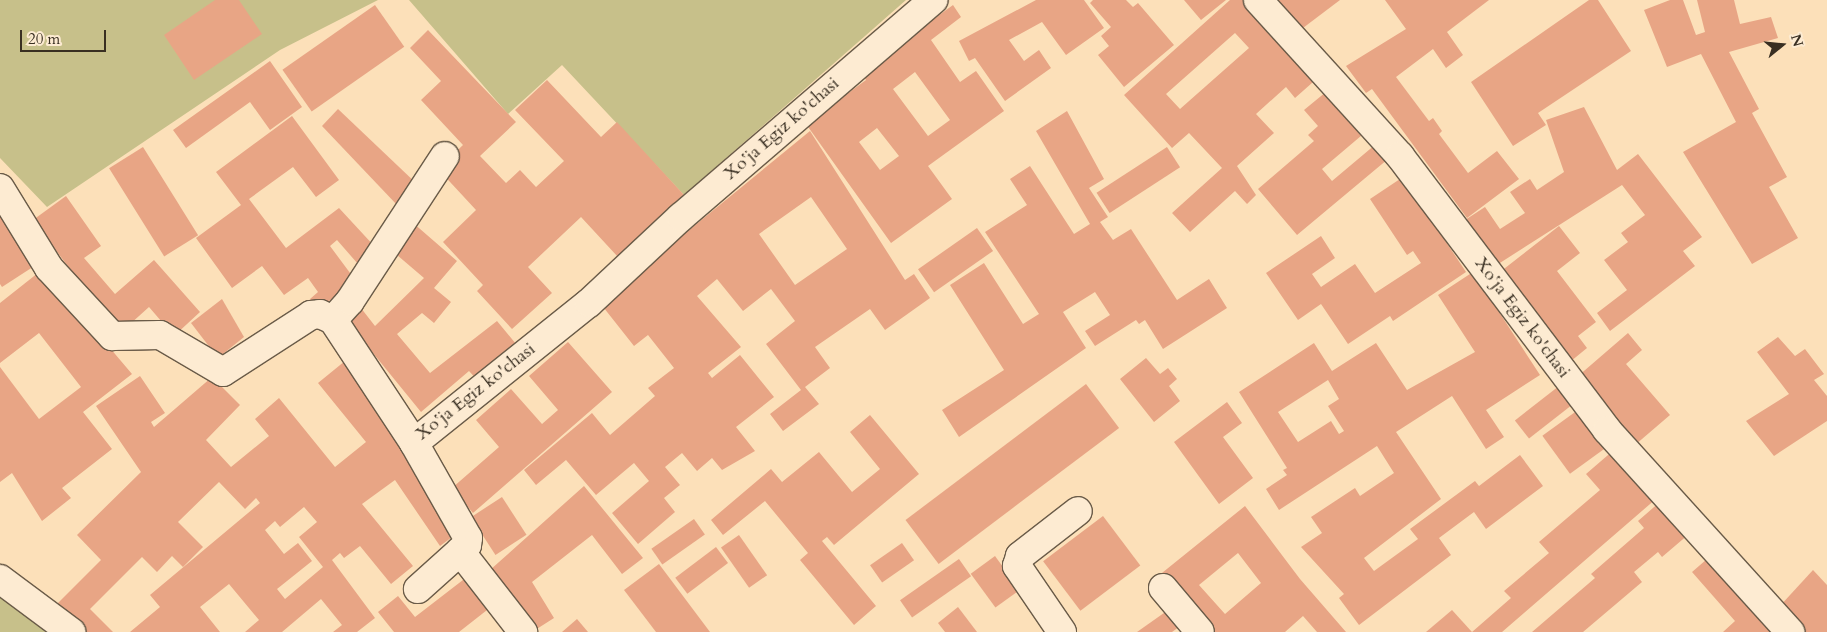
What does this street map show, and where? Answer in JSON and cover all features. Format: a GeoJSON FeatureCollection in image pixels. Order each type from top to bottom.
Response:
{"type":"FeatureCollection","features":[{"type":"Feature","properties":{"kind":"street","name":"Xoʻja Egiz ko'chasi"},"geometry":{"type":"LineString","coordinates":[[333,320],[414,444],[589,303],[681,217],[933,0]]}},
{"type":"Feature","properties":{"kind":"street","name":"Xoʻja Egiz ko'chasi"},"geometry":{"type":"LineString","coordinates":[[1258,0],[1400,156],[1607,430],[1790,632]]}},
{"type":"Feature","properties":{"kind":"street"},"geometry":{"type":"LineString","coordinates":[[0,188],[49,268],[112,336],[160,335],[223,372],[311,315],[333,320],[350,301],[445,156]]}},
{"type":"Feature","properties":{"kind":"street"},"geometry":{"type":"LineString","coordinates":[[414,444],[468,538],[460,551],[418,589]]}},
{"type":"Feature","properties":{"kind":"street"},"geometry":{"type":"LineString","coordinates":[[1062,632],[1017,566],[1020,556],[1078,511]]}},
{"type":"Feature","properties":{"kind":"street"},"geometry":{"type":"LineString","coordinates":[[460,551],[523,632]]}},
{"type":"Feature","properties":{"kind":"street"},"geometry":{"type":"LineString","coordinates":[[0,580],[71,632]]}},
{"type":"Feature","properties":{"kind":"street"},"geometry":{"type":"LineString","coordinates":[[1163,588],[1200,632]]}},
{"type":"Feature","properties":{"kind":"shaded area"},"geometry":{"type":"Polygon","coordinates":[[[0,0],[378,0],[280,50],[47,207],[0,158],[0,0]]]}},
{"type":"Feature","properties":{"kind":"shaded area"},"geometry":{"type":"Polygon","coordinates":[[[409,0],[906,0],[684,195],[562,65],[508,114],[409,0]]]}},
{"type":"Feature","properties":{"kind":"shaded area"},"geometry":{"type":"Polygon","coordinates":[[[0,589],[53,632],[0,632],[0,589]]]}},
{"type":"Feature","properties":{"kind":"building"},"geometry":{"type":"Polygon","coordinates":[[[215,0],[239,0],[262,34],[194,80],[164,35],[215,0]]]}},
{"type":"Feature","properties":{"kind":"building"},"geometry":{"type":"Polygon","coordinates":[[[1036,0],[1084,0],[1104,28],[1066,55],[1042,22],[1009,40],[1024,61],[1039,50],[1051,68],[1005,101],[975,58],[969,61],[959,41],[1036,0]]]}},
{"type":"Feature","properties":{"kind":"building"},"geometry":{"type":"Polygon","coordinates":[[[1093,0],[1126,0],[1133,7],[1138,3],[1174,45],[1124,87],[1098,55],[1109,46],[1101,36],[1111,27],[1090,3],[1093,0]]]}},
{"type":"Feature","properties":{"kind":"building"},"geometry":{"type":"Polygon","coordinates":[[[1184,0],[1226,0],[1201,20],[1184,0]]]}},
{"type":"Feature","properties":{"kind":"building"},"geometry":{"type":"Polygon","coordinates":[[[1230,0],[1249,0],[1321,75],[1295,98],[1286,87],[1256,114],[1274,133],[1237,166],[1256,195],[1247,204],[1235,191],[1190,232],[1172,213],[1222,168],[1189,133],[1172,148],[1124,95],[1230,0]],[[1235,33],[1166,94],[1180,109],[1249,48],[1235,33]]]}},
{"type":"Feature","properties":{"kind":"building"},"geometry":{"type":"Polygon","coordinates":[[[1276,0],[1340,0],[1299,31],[1276,0]]]}},
{"type":"Feature","properties":{"kind":"building"},"geometry":{"type":"Polygon","coordinates":[[[1385,0],[1489,0],[1447,32],[1463,55],[1446,68],[1433,49],[1396,77],[1429,121],[1433,118],[1442,131],[1439,134],[1468,173],[1497,151],[1519,179],[1467,218],[1372,89],[1366,93],[1346,66],[1406,29],[1385,0]]]}},
{"type":"Feature","properties":{"kind":"building"},"geometry":{"type":"Polygon","coordinates":[[[1589,0],[1598,0],[1631,51],[1538,113],[1546,125],[1513,146],[1471,82],[1589,0]]]}},
{"type":"Feature","properties":{"kind":"building"},"geometry":{"type":"Polygon","coordinates":[[[1670,0],[1683,0],[1696,35],[1705,32],[1697,0],[1734,0],[1740,24],[1771,17],[1778,38],[1729,52],[1759,109],[1752,113],[1787,177],[1769,187],[1798,238],[1752,264],[1683,152],[1736,122],[1701,54],[1667,67],[1644,10],[1670,0]]]}},
{"type":"Feature","properties":{"kind":"building"},"geometry":{"type":"Polygon","coordinates":[[[375,5],[404,47],[312,112],[282,70],[375,5]]]}},
{"type":"Feature","properties":{"kind":"building"},"geometry":{"type":"Polygon","coordinates":[[[953,5],[961,17],[931,40],[960,82],[976,71],[1004,111],[928,166],[952,199],[891,243],[806,124],[866,80],[861,72],[953,5]],[[915,72],[893,89],[928,136],[950,120],[915,72]],[[877,128],[859,142],[880,170],[899,156],[877,128]]]}},
{"type":"Feature","properties":{"kind":"building"},"geometry":{"type":"Polygon","coordinates":[[[428,30],[516,122],[480,156],[506,183],[520,170],[536,187],[564,161],[515,110],[547,80],[601,137],[617,122],[684,195],[618,257],[581,217],[528,267],[552,293],[512,329],[477,291],[483,285],[443,242],[476,210],[438,169],[463,145],[421,100],[441,81],[410,48],[428,30]]]}},
{"type":"Feature","properties":{"kind":"building"},"geometry":{"type":"Polygon","coordinates":[[[270,61],[302,107],[270,130],[250,102],[186,148],[173,130],[270,61]]]}},
{"type":"Feature","properties":{"kind":"building"},"geometry":{"type":"Polygon","coordinates":[[[1332,87],[1368,130],[1322,169],[1332,181],[1376,144],[1388,159],[1297,235],[1258,189],[1314,141],[1308,135],[1318,126],[1304,110],[1332,87]]]}},
{"type":"Feature","properties":{"kind":"building"},"geometry":{"type":"Polygon","coordinates":[[[1584,107],[1617,170],[1638,154],[1702,237],[1683,251],[1695,266],[1610,331],[1597,313],[1627,290],[1604,260],[1628,242],[1621,233],[1645,215],[1622,185],[1492,268],[1462,222],[1485,207],[1500,229],[1525,213],[1510,192],[1530,179],[1537,190],[1564,172],[1546,120],[1584,107]]]}},
{"type":"Feature","properties":{"kind":"building"},"geometry":{"type":"Polygon","coordinates":[[[338,109],[418,185],[398,206],[322,126],[338,109]]]}},
{"type":"Feature","properties":{"kind":"building"},"geometry":{"type":"Polygon","coordinates":[[[1067,111],[1104,179],[1089,188],[1108,217],[1100,222],[1113,240],[1131,229],[1177,300],[1209,279],[1227,308],[1163,349],[1145,320],[1139,324],[1136,320],[1095,346],[1085,331],[1110,315],[1095,292],[1063,312],[1086,348],[959,437],[942,410],[1004,370],[950,285],[984,263],[1023,324],[1039,314],[985,232],[1027,205],[1010,179],[1030,166],[1074,234],[1090,224],[1036,131],[1067,111]]]}},
{"type":"Feature","properties":{"kind":"building"},"geometry":{"type":"Polygon","coordinates":[[[292,116],[339,180],[316,197],[293,167],[249,199],[286,248],[339,208],[376,248],[358,264],[337,240],[330,246],[356,281],[318,309],[310,299],[318,292],[308,278],[284,295],[262,266],[232,288],[196,238],[241,205],[216,172],[292,116]]]}},
{"type":"Feature","properties":{"kind":"building"},"geometry":{"type":"Polygon","coordinates":[[[810,131],[905,280],[914,274],[930,298],[885,330],[870,309],[815,347],[830,368],[805,387],[819,404],[783,431],[770,414],[801,390],[766,344],[795,321],[771,289],[743,311],[717,279],[697,296],[741,347],[708,373],[712,378],[740,355],[774,397],[736,427],[755,451],[722,470],[712,458],[697,471],[682,453],[665,467],[680,485],[664,498],[675,512],[638,544],[612,513],[649,481],[634,463],[596,495],[566,460],[536,485],[524,470],[592,413],[610,435],[655,396],[648,388],[674,368],[648,335],[634,346],[600,303],[810,131]],[[811,197],[759,234],[795,285],[847,249],[811,197]]]}},
{"type":"Feature","properties":{"kind":"building"},"geometry":{"type":"Polygon","coordinates":[[[143,147],[198,235],[164,256],[109,168],[143,147]]]}},
{"type":"Feature","properties":{"kind":"building"},"geometry":{"type":"Polygon","coordinates":[[[1167,147],[1180,167],[1110,213],[1097,193],[1167,147]]]}},
{"type":"Feature","properties":{"kind":"building"},"geometry":{"type":"Polygon","coordinates":[[[1403,177],[1466,272],[1393,321],[1390,316],[1348,344],[1321,304],[1298,320],[1266,273],[1321,236],[1335,258],[1312,274],[1321,287],[1355,264],[1375,293],[1421,263],[1413,251],[1407,255],[1370,199],[1403,177]]]}},
{"type":"Feature","properties":{"kind":"building"},"geometry":{"type":"Polygon","coordinates":[[[66,196],[101,246],[84,258],[115,294],[154,260],[200,312],[174,336],[149,307],[119,334],[33,220],[66,196]]]}},
{"type":"Feature","properties":{"kind":"building"},"geometry":{"type":"Polygon","coordinates":[[[0,202],[39,263],[2,287],[0,284],[0,202]]]}},
{"type":"Feature","properties":{"kind":"building"},"geometry":{"type":"Polygon","coordinates":[[[412,222],[457,261],[434,288],[451,302],[434,323],[422,313],[397,334],[430,373],[497,321],[521,350],[481,384],[469,371],[421,412],[342,315],[357,303],[375,326],[424,278],[390,249],[412,222]]]}},
{"type":"Feature","properties":{"kind":"building"},"geometry":{"type":"Polygon","coordinates":[[[1559,226],[1580,253],[1557,271],[1596,322],[1578,336],[1587,348],[1565,366],[1500,272],[1559,226]]]}},
{"type":"Feature","properties":{"kind":"building"},"geometry":{"type":"Polygon","coordinates":[[[977,228],[993,251],[934,292],[918,269],[977,228]]]}},
{"type":"Feature","properties":{"kind":"building"},"geometry":{"type":"Polygon","coordinates":[[[43,269],[132,374],[83,412],[112,449],[62,488],[71,498],[42,521],[12,473],[0,482],[0,367],[39,419],[81,387],[39,333],[0,363],[0,303],[43,269]]]}},
{"type":"Feature","properties":{"kind":"building"},"geometry":{"type":"Polygon","coordinates":[[[1473,272],[1540,375],[1486,410],[1504,437],[1486,449],[1452,396],[1396,432],[1441,499],[1364,558],[1374,571],[1418,539],[1410,529],[1475,481],[1479,486],[1520,455],[1543,486],[1486,529],[1474,512],[1439,538],[1451,555],[1359,625],[1339,598],[1344,594],[1301,547],[1322,533],[1311,517],[1355,488],[1360,496],[1394,473],[1377,446],[1279,510],[1266,489],[1287,475],[1283,470],[1287,468],[1239,392],[1314,343],[1332,371],[1376,343],[1407,390],[1475,352],[1438,295],[1473,272]],[[1328,380],[1278,412],[1298,442],[1331,421],[1339,434],[1344,431],[1328,406],[1339,399],[1328,380]]]}},
{"type":"Feature","properties":{"kind":"building"},"geometry":{"type":"Polygon","coordinates":[[[222,299],[244,337],[218,358],[191,323],[222,299]]]}},
{"type":"Feature","properties":{"kind":"building"},"geometry":{"type":"Polygon","coordinates":[[[1628,333],[1642,350],[1626,364],[1670,415],[1635,445],[1577,377],[1628,333]]]}},
{"type":"Feature","properties":{"kind":"building"},"geometry":{"type":"Polygon","coordinates":[[[1778,337],[1795,356],[1805,349],[1824,374],[1814,380],[1827,396],[1827,421],[1774,456],[1746,421],[1789,394],[1757,352],[1778,337]]]}},
{"type":"Feature","properties":{"kind":"building"},"geometry":{"type":"Polygon","coordinates":[[[568,342],[612,392],[473,513],[452,488],[499,447],[476,420],[511,389],[542,424],[558,410],[529,376],[568,342]]]}},
{"type":"Feature","properties":{"kind":"building"},"geometry":{"type":"Polygon","coordinates":[[[1146,358],[1160,374],[1168,368],[1177,379],[1169,386],[1180,401],[1154,422],[1120,379],[1146,358]]]}},
{"type":"Feature","properties":{"kind":"building"},"geometry":{"type":"Polygon","coordinates":[[[345,361],[460,531],[440,546],[395,480],[362,504],[413,566],[391,584],[360,546],[344,558],[340,553],[332,560],[375,618],[357,632],[333,632],[342,625],[321,599],[282,632],[245,632],[259,620],[229,584],[200,607],[220,632],[130,632],[160,607],[150,595],[260,503],[256,498],[245,509],[219,482],[178,522],[203,547],[183,567],[172,556],[157,572],[142,557],[90,609],[113,632],[81,632],[55,606],[101,560],[77,535],[141,472],[96,406],[140,376],[165,413],[151,422],[154,427],[212,377],[240,405],[206,440],[231,467],[269,436],[255,419],[279,398],[335,467],[366,442],[318,383],[345,361]],[[304,507],[280,527],[275,521],[265,530],[284,554],[298,543],[312,561],[277,589],[285,599],[323,567],[299,537],[317,522],[304,507]]]}},
{"type":"Feature","properties":{"kind":"building"},"geometry":{"type":"Polygon","coordinates":[[[1086,384],[1119,428],[939,564],[906,520],[1086,384]]]}},
{"type":"Feature","properties":{"kind":"building"},"geometry":{"type":"Polygon","coordinates":[[[1559,386],[1573,404],[1529,439],[1515,420],[1559,386]]]}},
{"type":"Feature","properties":{"kind":"building"},"geometry":{"type":"Polygon","coordinates":[[[1227,402],[1242,423],[1223,437],[1253,478],[1219,504],[1174,442],[1227,402]]]}},
{"type":"Feature","properties":{"kind":"building"},"geometry":{"type":"Polygon","coordinates":[[[1582,407],[1610,445],[1570,474],[1542,436],[1582,407]]]}},
{"type":"Feature","properties":{"kind":"building"},"geometry":{"type":"Polygon","coordinates":[[[870,415],[919,474],[834,545],[827,537],[822,541],[876,606],[854,625],[800,560],[808,553],[765,501],[723,535],[711,520],[771,469],[782,482],[819,452],[852,492],[880,469],[850,432],[870,415]]]}},
{"type":"Feature","properties":{"kind":"building"},"geometry":{"type":"Polygon","coordinates":[[[1615,449],[1657,498],[1502,632],[1472,632],[1511,598],[1504,591],[1549,553],[1539,542],[1600,490],[1586,474],[1615,449]]]}},
{"type":"Feature","properties":{"kind":"building"},"geometry":{"type":"Polygon","coordinates":[[[584,486],[643,558],[622,574],[592,535],[532,582],[554,618],[532,632],[490,570],[584,486]]]}},
{"type":"Feature","properties":{"kind":"building"},"geometry":{"type":"Polygon","coordinates":[[[502,497],[527,535],[495,555],[471,517],[502,497]]]}},
{"type":"Feature","properties":{"kind":"building"},"geometry":{"type":"Polygon","coordinates":[[[1661,501],[1689,534],[1662,557],[1658,552],[1634,572],[1642,582],[1583,632],[1532,632],[1595,578],[1591,574],[1644,528],[1638,521],[1661,501]]]}},
{"type":"Feature","properties":{"kind":"building"},"geometry":{"type":"Polygon","coordinates":[[[1245,506],[1300,579],[1346,632],[1317,632],[1303,616],[1285,632],[1205,632],[1157,577],[1245,506]],[[1238,553],[1199,585],[1225,614],[1261,583],[1238,553]]]}},
{"type":"Feature","properties":{"kind":"building"},"geometry":{"type":"Polygon","coordinates":[[[1103,516],[1140,566],[1080,611],[1043,561],[1103,516]]]}},
{"type":"Feature","properties":{"kind":"building"},"geometry":{"type":"Polygon","coordinates":[[[694,519],[705,535],[662,564],[651,549],[694,519]]]}},
{"type":"Feature","properties":{"kind":"building"},"geometry":{"type":"Polygon","coordinates":[[[739,535],[767,575],[749,588],[721,548],[739,535]]]}},
{"type":"Feature","properties":{"kind":"building"},"geometry":{"type":"Polygon","coordinates":[[[902,543],[914,560],[882,583],[870,565],[902,543]]]}},
{"type":"Feature","properties":{"kind":"building"},"geometry":{"type":"Polygon","coordinates":[[[716,547],[728,563],[687,594],[675,578],[716,547]]]}},
{"type":"Feature","properties":{"kind":"building"},"geometry":{"type":"Polygon","coordinates":[[[1714,553],[1784,632],[1723,632],[1735,621],[1692,572],[1714,553]]]}},
{"type":"Feature","properties":{"kind":"building"},"geometry":{"type":"Polygon","coordinates":[[[995,556],[1020,590],[995,608],[971,574],[995,556]]]}},
{"type":"Feature","properties":{"kind":"building"},"geometry":{"type":"Polygon","coordinates":[[[959,559],[971,576],[912,617],[900,600],[959,559]]]}},
{"type":"Feature","properties":{"kind":"building"},"geometry":{"type":"Polygon","coordinates":[[[659,564],[710,632],[656,632],[624,590],[659,564]]]}},
{"type":"Feature","properties":{"kind":"building"},"geometry":{"type":"Polygon","coordinates":[[[1813,570],[1827,585],[1827,632],[1805,632],[1779,607],[1813,570]]]}},
{"type":"Feature","properties":{"kind":"building"},"geometry":{"type":"Polygon","coordinates":[[[472,573],[496,603],[459,632],[394,632],[378,612],[398,596],[415,617],[472,573]]]}},
{"type":"Feature","properties":{"kind":"building"},"geometry":{"type":"Polygon","coordinates":[[[958,607],[977,632],[945,632],[938,623],[958,607]]]}},
{"type":"Feature","properties":{"kind":"building"},"geometry":{"type":"Polygon","coordinates":[[[1171,608],[1183,624],[1172,632],[1137,632],[1171,608]]]}},
{"type":"Feature","properties":{"kind":"building"},"geometry":{"type":"Polygon","coordinates":[[[1452,610],[1472,632],[1426,632],[1452,610]]]}},
{"type":"Feature","properties":{"kind":"building"},"geometry":{"type":"Polygon","coordinates":[[[577,619],[588,632],[562,632],[577,619]]]}}]}
